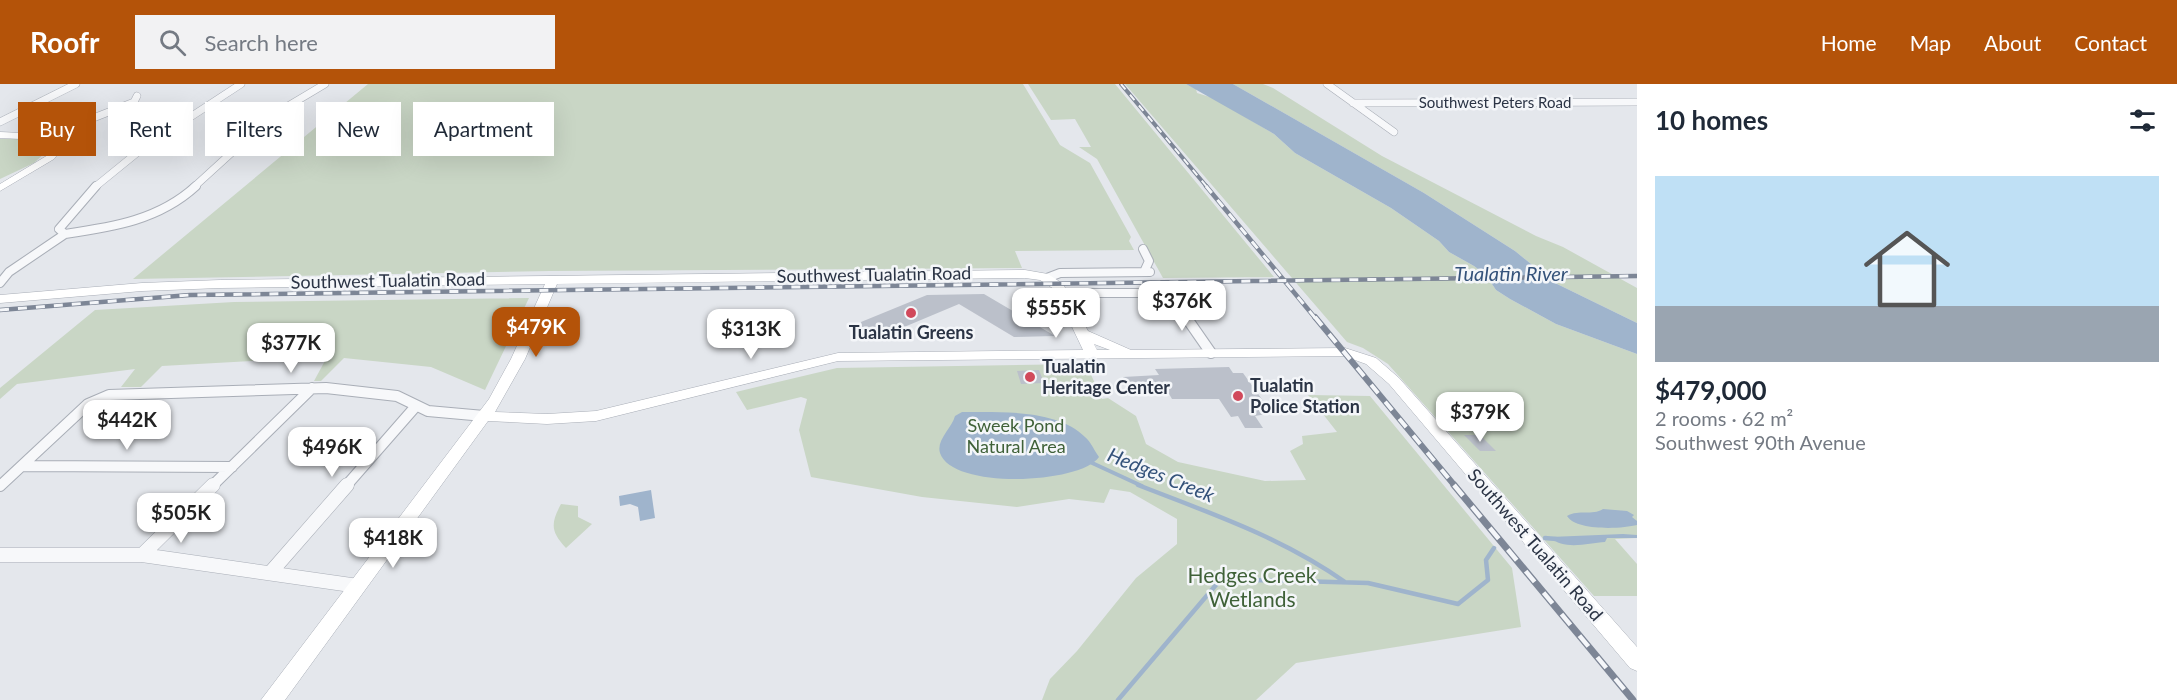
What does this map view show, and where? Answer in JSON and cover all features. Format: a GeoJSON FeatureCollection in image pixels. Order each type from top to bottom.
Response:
{"type":"FeatureCollection","features":[{"type":"Feature","properties":{"kind":"main road"},"geometry":{"type":"LineString","coordinates":[[0,135],[18,135]]}},
{"type":"Feature","properties":{"kind":"main road"},"geometry":{"type":"LineString","coordinates":[[0,188],[51,156]]}},
{"type":"Feature","properties":{"kind":"main road","name":"Southwest Tualatin Road"},"geometry":{"type":"LineString","coordinates":[[0,298],[180,285],[1013,273],[1047,278]]}},
{"type":"Feature","properties":{"kind":"main road"},"geometry":{"type":"LineString","coordinates":[[1047,278],[1063,293],[1093,356]]}},
{"type":"Feature","properties":{"kind":"main road"},"geometry":{"type":"LineString","coordinates":[[272,700],[484,416],[509,378],[553,279]]}},
{"type":"Feature","properties":{"kind":"main road"},"geometry":{"type":"LineString","coordinates":[[1082,334],[1107,345],[1140,355]]}},
{"type":"Feature","properties":{"kind":"main road","name":"Southwest Tualatin Road"},"geometry":{"type":"LineString","coordinates":[[484,416],[547,419],[596,416],[826,359],[1339,351],[1361,356],[1376,365],[1637,662]]}},
{"type":"Feature","properties":{"kind":"street"},"geometry":{"type":"LineString","coordinates":[[0,122],[76,84]]}},
{"type":"Feature","properties":{"kind":"street"},"geometry":{"type":"LineString","coordinates":[[65,234],[59,228],[84,198],[143,150],[242,84]]}},
{"type":"Feature","properties":{"kind":"street"},"geometry":{"type":"LineString","coordinates":[[0,283],[9,272],[65,234],[120,226],[162,211],[184,197],[273,115],[325,84]]}},
{"type":"Feature","properties":{"kind":"street"},"geometry":{"type":"LineString","coordinates":[[1327,84],[1394,132]]}},
{"type":"Feature","properties":{"kind":"street"},"geometry":{"type":"LineString","coordinates":[[96,117],[134,102],[137,96]]}},
{"type":"Feature","properties":{"kind":"street","name":"Southwest Peters Road"},"geometry":{"type":"LineString","coordinates":[[1353,103],[1637,102]]}},
{"type":"Feature","properties":{"kind":"street"},"geometry":{"type":"LineString","coordinates":[[1047,278],[1059,273],[1147,272],[1149,261],[1143,249]]}},
{"type":"Feature","properties":{"kind":"street"},"geometry":{"type":"LineString","coordinates":[[1063,293],[1170,293],[1211,353]]}},
{"type":"Feature","properties":{"kind":"street"},"geometry":{"type":"LineString","coordinates":[[0,486],[88,404],[98,398],[122,394],[201,394],[312,387],[386,394],[445,414],[484,416]]}},
{"type":"Feature","properties":{"kind":"street"},"geometry":{"type":"LineString","coordinates":[[142,555],[312,387]]}},
{"type":"Feature","properties":{"kind":"street"},"geometry":{"type":"LineString","coordinates":[[271,572],[416,406]]}},
{"type":"Feature","properties":{"kind":"street"},"geometry":{"type":"LineString","coordinates":[[22,466],[232,467]]}},
{"type":"Feature","properties":{"kind":"street"},"geometry":{"type":"LineString","coordinates":[[0,555],[142,555],[358,586]]}},
{"type":"Feature","properties":{"kind":"green space"},"geometry":{"type":"Polygon","coordinates":[[[368,84],[1023,84],[1060,145],[1090,163],[1131,237],[1129,241],[1134,250],[1015,251],[1022,268],[550,271],[133,279],[281,156],[304,156],[304,137],[316,127],[316,156],[401,156],[401,102],[346,102],[368,84]]]}},
{"type":"Feature","properties":{"kind":"green space"},"geometry":{"type":"Polygon","coordinates":[[[1028,84],[1115,84],[1274,277],[1163,278],[1097,159],[1079,147],[1091,147],[1075,119],[1051,120],[1028,84]]]}},
{"type":"Feature","properties":{"kind":"green space"},"geometry":{"type":"Polygon","coordinates":[[[1125,84],[1186,84],[1196,89],[1197,93],[1213,98],[1274,134],[1295,153],[1391,208],[1439,241],[1449,252],[1486,275],[1496,290],[1510,299],[1556,324],[1637,354],[1637,538],[1615,539],[1637,564],[1637,596],[1594,596],[1388,364],[1363,348],[1347,342],[1125,84]]]}},
{"type":"Feature","properties":{"kind":"green space"},"geometry":{"type":"Polygon","coordinates":[[[1233,84],[1263,84],[1273,88],[1382,156],[1536,236],[1563,247],[1637,288],[1637,323],[1553,282],[1515,251],[1424,193],[1233,84]]]}},
{"type":"Feature","properties":{"kind":"green space"},"geometry":{"type":"Polygon","coordinates":[[[0,139],[18,139],[18,156],[42,156],[34,163],[0,179],[0,139]]]}},
{"type":"Feature","properties":{"kind":"green space"},"geometry":{"type":"Polygon","coordinates":[[[529,298],[485,390],[431,367],[344,358],[321,381],[314,381],[327,357],[162,366],[141,387],[121,387],[135,369],[17,384],[0,399],[0,388],[95,310],[234,302],[529,298]]]}},
{"type":"Feature","properties":{"kind":"green space"},"geometry":{"type":"Polygon","coordinates":[[[1083,364],[1088,368],[1102,399],[1108,398],[1136,416],[1146,444],[1178,462],[1265,481],[1306,480],[1290,451],[1303,444],[1302,436],[1337,432],[1308,395],[1370,396],[1512,568],[1521,627],[1296,663],[1256,700],[1042,700],[1050,679],[1077,651],[1136,578],[1177,544],[1177,519],[1130,492],[1110,489],[1104,503],[1069,499],[1017,507],[922,497],[811,477],[799,430],[807,399],[801,397],[747,410],[736,392],[837,368],[1083,364]]]}},
{"type":"Feature","properties":{"kind":"green space"},"geometry":{"type":"Polygon","coordinates":[[[561,504],[578,506],[578,517],[592,524],[566,548],[557,537],[554,527],[555,517],[561,504]]]}},
{"type":"Feature","properties":{"kind":"water","name":"Tualatin River"},"geometry":{"type":"Polygon","coordinates":[[[1186,84],[1233,84],[1424,193],[1515,251],[1553,282],[1637,323],[1637,354],[1556,324],[1510,299],[1496,290],[1486,275],[1449,252],[1439,241],[1391,208],[1295,153],[1274,134],[1186,84]]]}},
{"type":"Feature","properties":{"kind":"water"},"geometry":{"type":"Polygon","coordinates":[[[962,412],[1027,414],[1059,421],[1085,437],[1099,457],[1087,466],[1068,473],[1044,477],[991,478],[967,473],[950,465],[940,453],[939,448],[955,416],[962,412]]]}},
{"type":"Feature","properties":{"kind":"water"},"geometry":{"type":"Polygon","coordinates":[[[651,490],[655,518],[640,521],[638,507],[630,504],[620,506],[619,496],[651,490]]]}},
{"type":"Feature","properties":{"kind":"water"},"geometry":{"type":"Polygon","coordinates":[[[1603,509],[1627,511],[1634,515],[1632,517],[1637,521],[1637,525],[1599,528],[1579,524],[1567,516],[1603,509]]]}},
{"type":"Feature","properties":{"kind":"water"},"geometry":{"type":"Polygon","coordinates":[[[1637,535],[1637,538],[1607,538],[1605,542],[1569,545],[1550,537],[1637,535]]]}},
{"type":"Feature","properties":{"kind":"building","name":"Tualatin Greens"},"geometry":{"type":"Polygon","coordinates":[[[984,294],[1055,336],[1014,337],[959,304],[878,338],[863,339],[861,322],[927,295],[984,294]]]}},
{"type":"Feature","properties":{"kind":"building","name":"Tualatin Police Station"},"geometry":{"type":"Polygon","coordinates":[[[1229,367],[1233,373],[1243,373],[1272,413],[1255,416],[1263,428],[1245,428],[1238,416],[1231,417],[1219,399],[1172,399],[1168,392],[1135,392],[1130,390],[1123,377],[1159,375],[1155,369],[1229,367]]]}},
{"type":"Feature","properties":{"kind":"building","name":"Tualatin Heritage Center"},"geometry":{"type":"Polygon","coordinates":[[[1039,370],[1044,383],[1021,384],[1017,371],[1039,370]]]}},
{"type":"Feature","properties":{"kind":"building"},"geometry":{"type":"Polygon","coordinates":[[[1464,435],[1480,435],[1496,451],[1480,451],[1464,435]]]}},
{"type":"Feature","properties":{"kind":"waterway","name":"Hedges Creek"},"geometry":{"type":"LineString","coordinates":[[1090,462],[1142,486]]}},
{"type":"Feature","properties":{"kind":"waterway","name":"Hedges Creek"},"geometry":{"type":"LineString","coordinates":[[1138,485],[1270,539],[1321,566],[1345,582]]}},
{"type":"Feature","properties":{"kind":"waterway","name":"Hedges Creek"},"geometry":{"type":"LineString","coordinates":[[1545,538],[1556,539]]}},
{"type":"Feature","properties":{"kind":"waterway","name":"Hedges Creek"},"geometry":{"type":"LineString","coordinates":[[1118,700],[1221,579],[1368,583],[1458,604],[1488,580],[1486,560],[1494,548]]}},
{"type":"Feature","properties":{"kind":"railway"},"geometry":{"type":"LineString","coordinates":[[1121,84],[1207,187]]}},
{"type":"Feature","properties":{"kind":"railway"},"geometry":{"type":"LineString","coordinates":[[1206,186],[1284,281]]}},
{"type":"Feature","properties":{"kind":"railway"},"geometry":{"type":"LineString","coordinates":[[1284,281],[1637,276]]}},
{"type":"Feature","properties":{"kind":"railway"},"geometry":{"type":"LineString","coordinates":[[0,310],[190,295],[1284,281]]}},
{"type":"Feature","properties":{"kind":"railway"},"geometry":{"type":"LineString","coordinates":[[1284,281],[1316,319]]}},
{"type":"Feature","properties":{"kind":"railway"},"geometry":{"type":"LineString","coordinates":[[1315,317],[1455,486]]}},
{"type":"Feature","properties":{"kind":"railway"},"geometry":{"type":"LineString","coordinates":[[1454,485],[1633,700]]}},
{"type":"Feature","properties":{"kind":"place","name":"Tualatin Greens"},"geometry":{"type":"Point","coordinates":[911,313]}},
{"type":"Feature","properties":{"kind":"place","name":"Tualatin Heritage Center"},"geometry":{"type":"Point","coordinates":[1030,377]}},
{"type":"Feature","properties":{"kind":"place","name":"Tualatin Police Station"},"geometry":{"type":"Point","coordinates":[1238,396]}},
{"type":"Feature","properties":{"kind":"park label","name":"Sweek Pond Natural Area"},"geometry":{"type":"Point","coordinates":[1016,436]}},
{"type":"Feature","properties":{"kind":"park label","name":"Hedges Creek Wetlands"},"geometry":{"type":"Point","coordinates":[1252,588]}}]}
